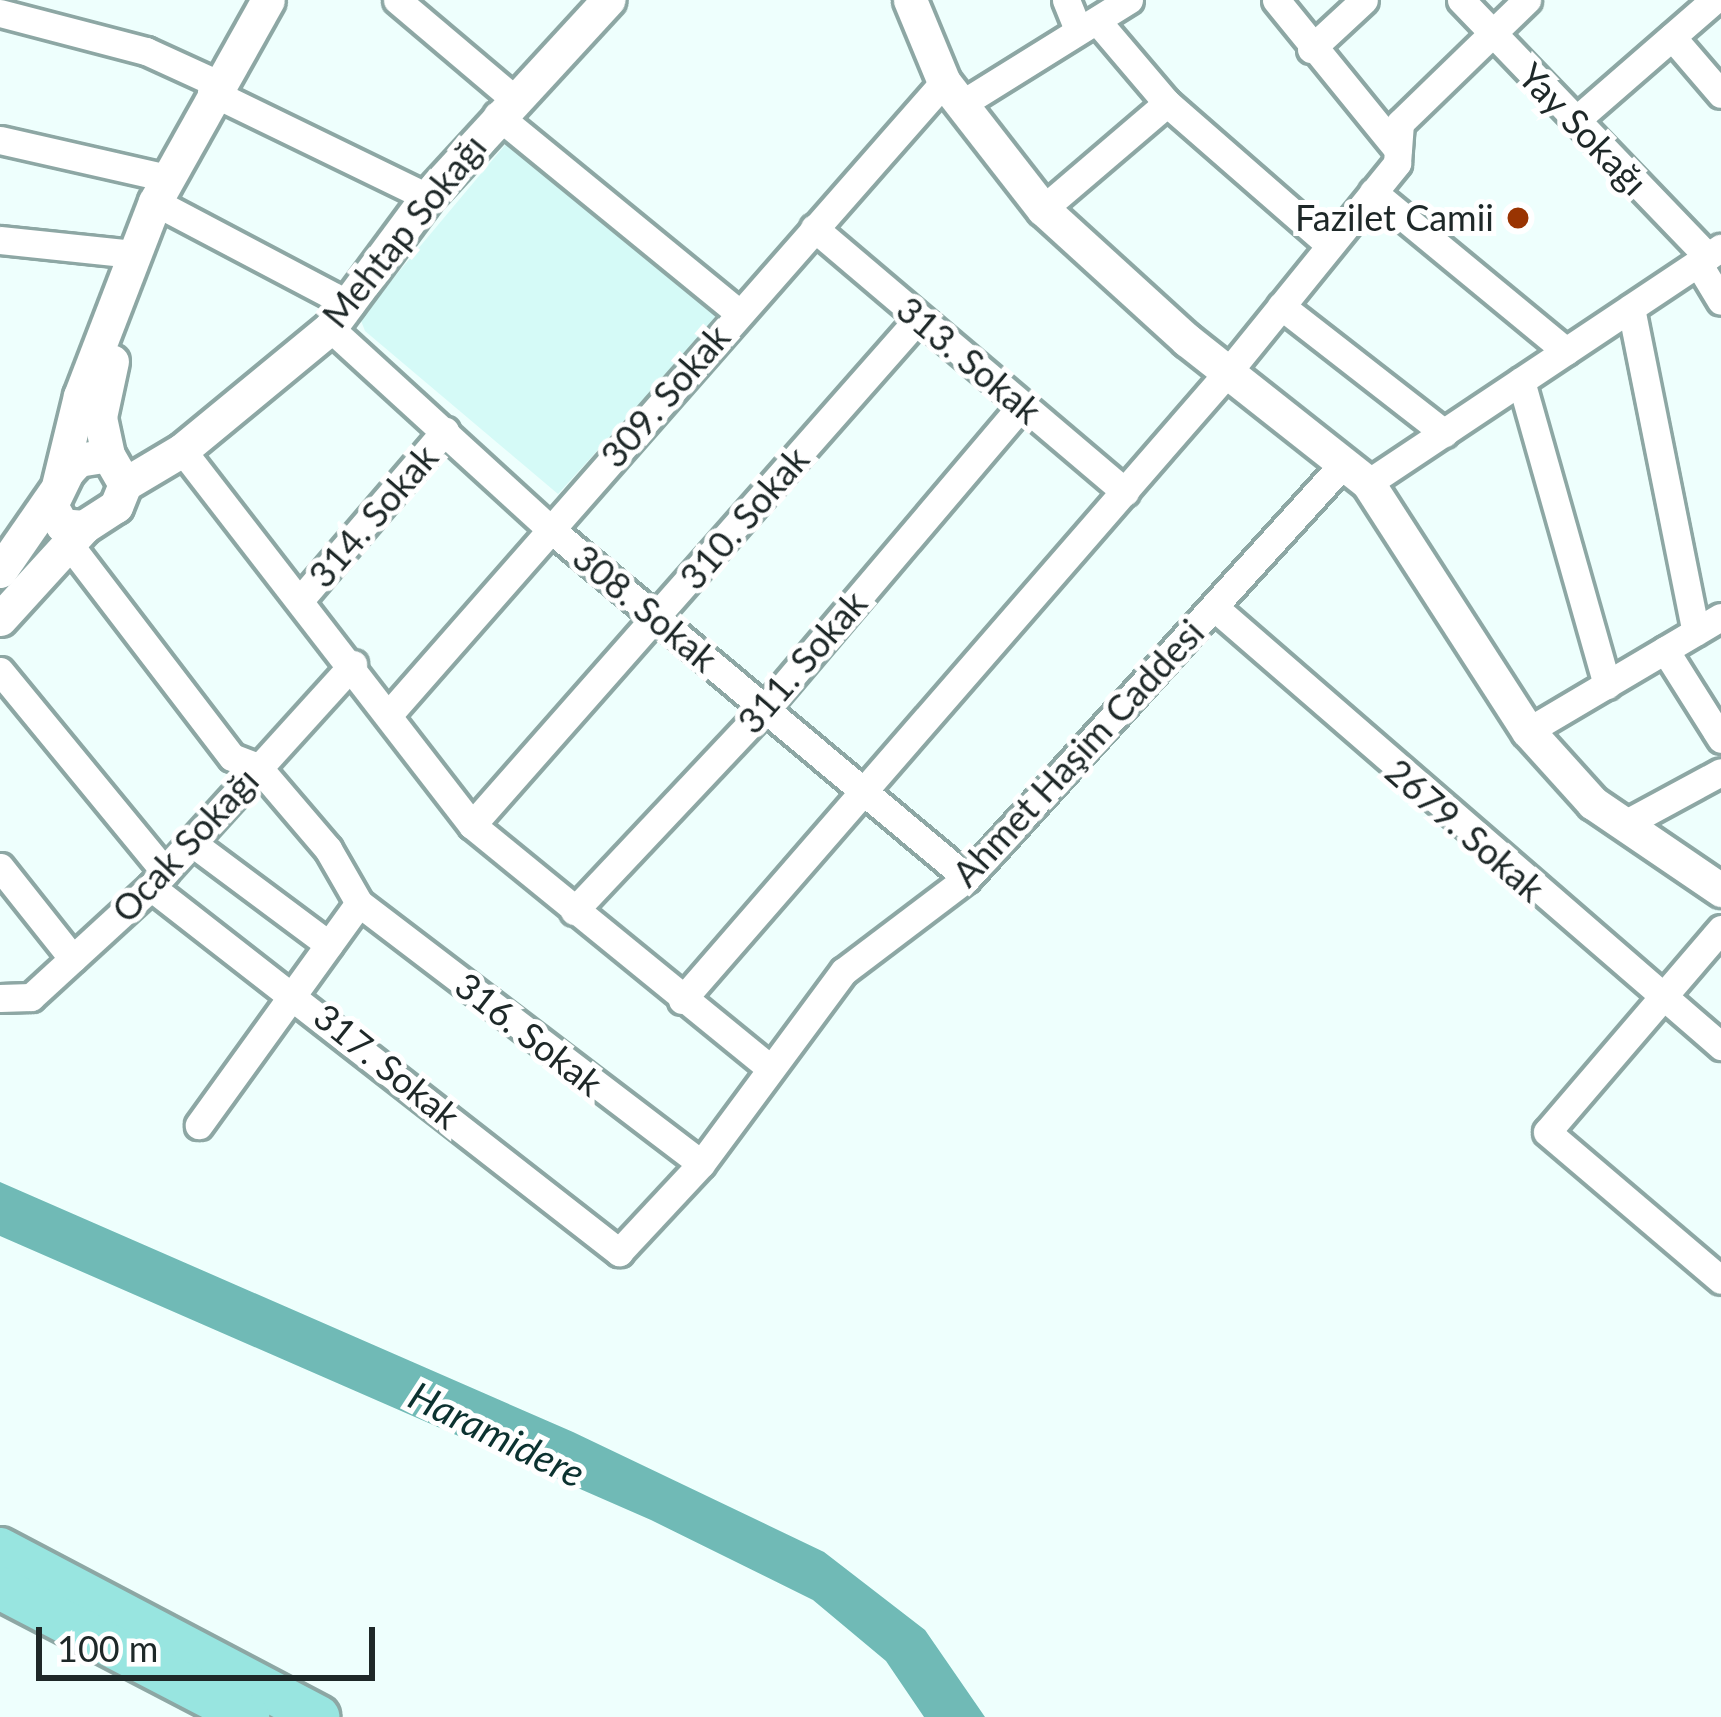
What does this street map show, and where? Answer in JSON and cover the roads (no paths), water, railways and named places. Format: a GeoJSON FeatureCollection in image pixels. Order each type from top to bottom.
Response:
{"type":"FeatureCollection","features":[{"type":"Feature","properties":{"kind":"main road"},"geometry":{"type":"LineString","coordinates":[[0,1549],[318,1717]]}},
{"type":"Feature","properties":{"kind":"main road"},"geometry":{"type":"LineString","coordinates":[[0,1588],[248,1717]]}},
{"type":"Feature","properties":{"kind":"street"},"geometry":{"type":"LineString","coordinates":[[199,1125],[359,903],[328,849],[258,767],[232,757],[78,538],[62,525],[56,490],[80,396],[161,190],[214,87],[268,0]]}},
{"type":"Feature","properties":{"kind":"street"},"geometry":{"type":"LineString","coordinates":[[397,0],[505,107],[739,313]]}},
{"type":"Feature","properties":{"kind":"street","name":"Mehtap Sokağı"},"geometry":{"type":"LineString","coordinates":[[116,470],[182,450],[340,316],[427,197],[608,0]]}},
{"type":"Feature","properties":{"kind":"street"},"geometry":{"type":"LineString","coordinates":[[910,0],[952,94],[1043,209],[1228,372],[1356,473],[1528,731],[1623,825],[1721,890]]}},
{"type":"Feature","properties":{"kind":"street"},"geometry":{"type":"LineString","coordinates":[[1066,0],[1167,103],[1330,245]]}},
{"type":"Feature","properties":{"kind":"street","name":"309. Sokak"},"geometry":{"type":"LineString","coordinates":[[390,713],[814,228],[952,94],[1088,26],[1129,0]]}},
{"type":"Feature","properties":{"kind":"street"},"geometry":{"type":"LineString","coordinates":[[1276,0],[1311,49],[1398,150]]}},
{"type":"Feature","properties":{"kind":"street"},"geometry":{"type":"LineString","coordinates":[[1311,49],[1364,0]]}},
{"type":"Feature","properties":{"kind":"street","name":"Yay Sokağı"},"geometry":{"type":"LineString","coordinates":[[1461,0],[1709,256],[1721,301]]}},
{"type":"Feature","properties":{"kind":"street"},"geometry":{"type":"LineString","coordinates":[[682,1000],[1228,372],[1373,192],[1398,150],[1400,123],[1527,0]]}},
{"type":"Feature","properties":{"kind":"street"},"geometry":{"type":"LineString","coordinates":[[1575,121],[1714,0]]}},
{"type":"Feature","properties":{"kind":"street"},"geometry":{"type":"LineString","coordinates":[[0,13],[146,51],[427,197]]}},
{"type":"Feature","properties":{"kind":"street"},"geometry":{"type":"LineString","coordinates":[[1672,37],[1721,94]]}},
{"type":"Feature","properties":{"kind":"street"},"geometry":{"type":"LineString","coordinates":[[1043,209],[1167,103]]}},
{"type":"Feature","properties":{"kind":"street","name":"308. Sokak"},"geometry":{"type":"LineString","coordinates":[[0,140],[161,190],[340,316],[445,431],[549,528],[968,878]]}},
{"type":"Feature","properties":{"kind":"street"},"geometry":{"type":"LineString","coordinates":[[1373,192],[1566,351]]}},
{"type":"Feature","properties":{"kind":"street","name":"313. Sokak"},"geometry":{"type":"LineString","coordinates":[[814,228],[1124,492]]}},
{"type":"Feature","properties":{"kind":"street"},"geometry":{"type":"LineString","coordinates":[[0,240],[134,254]]}},
{"type":"Feature","properties":{"kind":"street"},"geometry":{"type":"LineString","coordinates":[[0,619],[116,506],[116,470],[102,401],[134,254]]}},
{"type":"Feature","properties":{"kind":"street","name":"Ahmet Haşim Caddesi"},"geometry":{"type":"LineString","coordinates":[[619,1252],[700,1164],[844,971],[968,878],[1214,607],[1356,473],[1444,433],[1709,256]]}},
{"type":"Feature","properties":{"kind":"street"},"geometry":{"type":"LineString","coordinates":[[1281,306],[1444,433]]}},
{"type":"Feature","properties":{"kind":"street"},"geometry":{"type":"LineString","coordinates":[[1631,308],[1696,632]]}},
{"type":"Feature","properties":{"kind":"street","name":"310. Sokak"},"geometry":{"type":"LineString","coordinates":[[472,826],[919,318]]}},
{"type":"Feature","properties":{"kind":"street"},"geometry":{"type":"LineString","coordinates":[[1521,381],[1607,685]]}},
{"type":"Feature","properties":{"kind":"street","name":"311. Sokak"},"geometry":{"type":"LineString","coordinates":[[574,911],[765,708],[1022,405]]}},
{"type":"Feature","properties":{"kind":"street","name":"314. Sokak"},"geometry":{"type":"LineString","coordinates":[[300,601],[445,431]]}},
{"type":"Feature","properties":{"kind":"street"},"geometry":{"type":"LineString","coordinates":[[182,450],[353,664],[472,826],[682,1000],[770,1066]]}},
{"type":"Feature","properties":{"kind":"street"},"geometry":{"type":"LineString","coordinates":[[0,571],[13,538],[78,460],[116,470]]}},
{"type":"Feature","properties":{"kind":"street","name":"2679. Sokak"},"geometry":{"type":"LineString","coordinates":[[1214,607],[1721,1046]]}},
{"type":"Feature","properties":{"kind":"street"},"geometry":{"type":"LineString","coordinates":[[1528,731],[1721,617]]}},
{"type":"Feature","properties":{"kind":"street"},"geometry":{"type":"LineString","coordinates":[[1665,650],[1721,740]]}},
{"type":"Feature","properties":{"kind":"street","name":"Ocak Sokağı"},"geometry":{"type":"LineString","coordinates":[[0,998],[31,997],[158,879],[353,664]]}},
{"type":"Feature","properties":{"kind":"street","name":"317. Sokak"},"geometry":{"type":"LineString","coordinates":[[0,671],[158,879],[619,1252]]}},
{"type":"Feature","properties":{"kind":"street"},"geometry":{"type":"LineString","coordinates":[[1623,825],[1721,772]]}},
{"type":"Feature","properties":{"kind":"street"},"geometry":{"type":"LineString","coordinates":[[191,842],[329,945]]}},
{"type":"Feature","properties":{"kind":"street"},"geometry":{"type":"LineString","coordinates":[[0,867],[73,959]]}},
{"type":"Feature","properties":{"kind":"street","name":"316. Sokak"},"geometry":{"type":"LineString","coordinates":[[359,903],[700,1164]]}},
{"type":"Feature","properties":{"kind":"street"},"geometry":{"type":"LineString","coordinates":[[1721,929],[1546,1132],[1721,1280]]}},
{"type":"Feature","properties":{"kind":"water","name":"Haramidere"},"geometry":{"type":"Polygon","coordinates":[[[0,1182],[573,1432],[824,1552],[925,1630],[985,1717],[924,1717],[886,1661],[813,1600],[651,1520],[0,1236],[0,1182]]]}},
{"type":"Feature","properties":{"kind":"place","name":"Fazilet Camii"},"geometry":{"type":"Point","coordinates":[1518,218]}}]}
